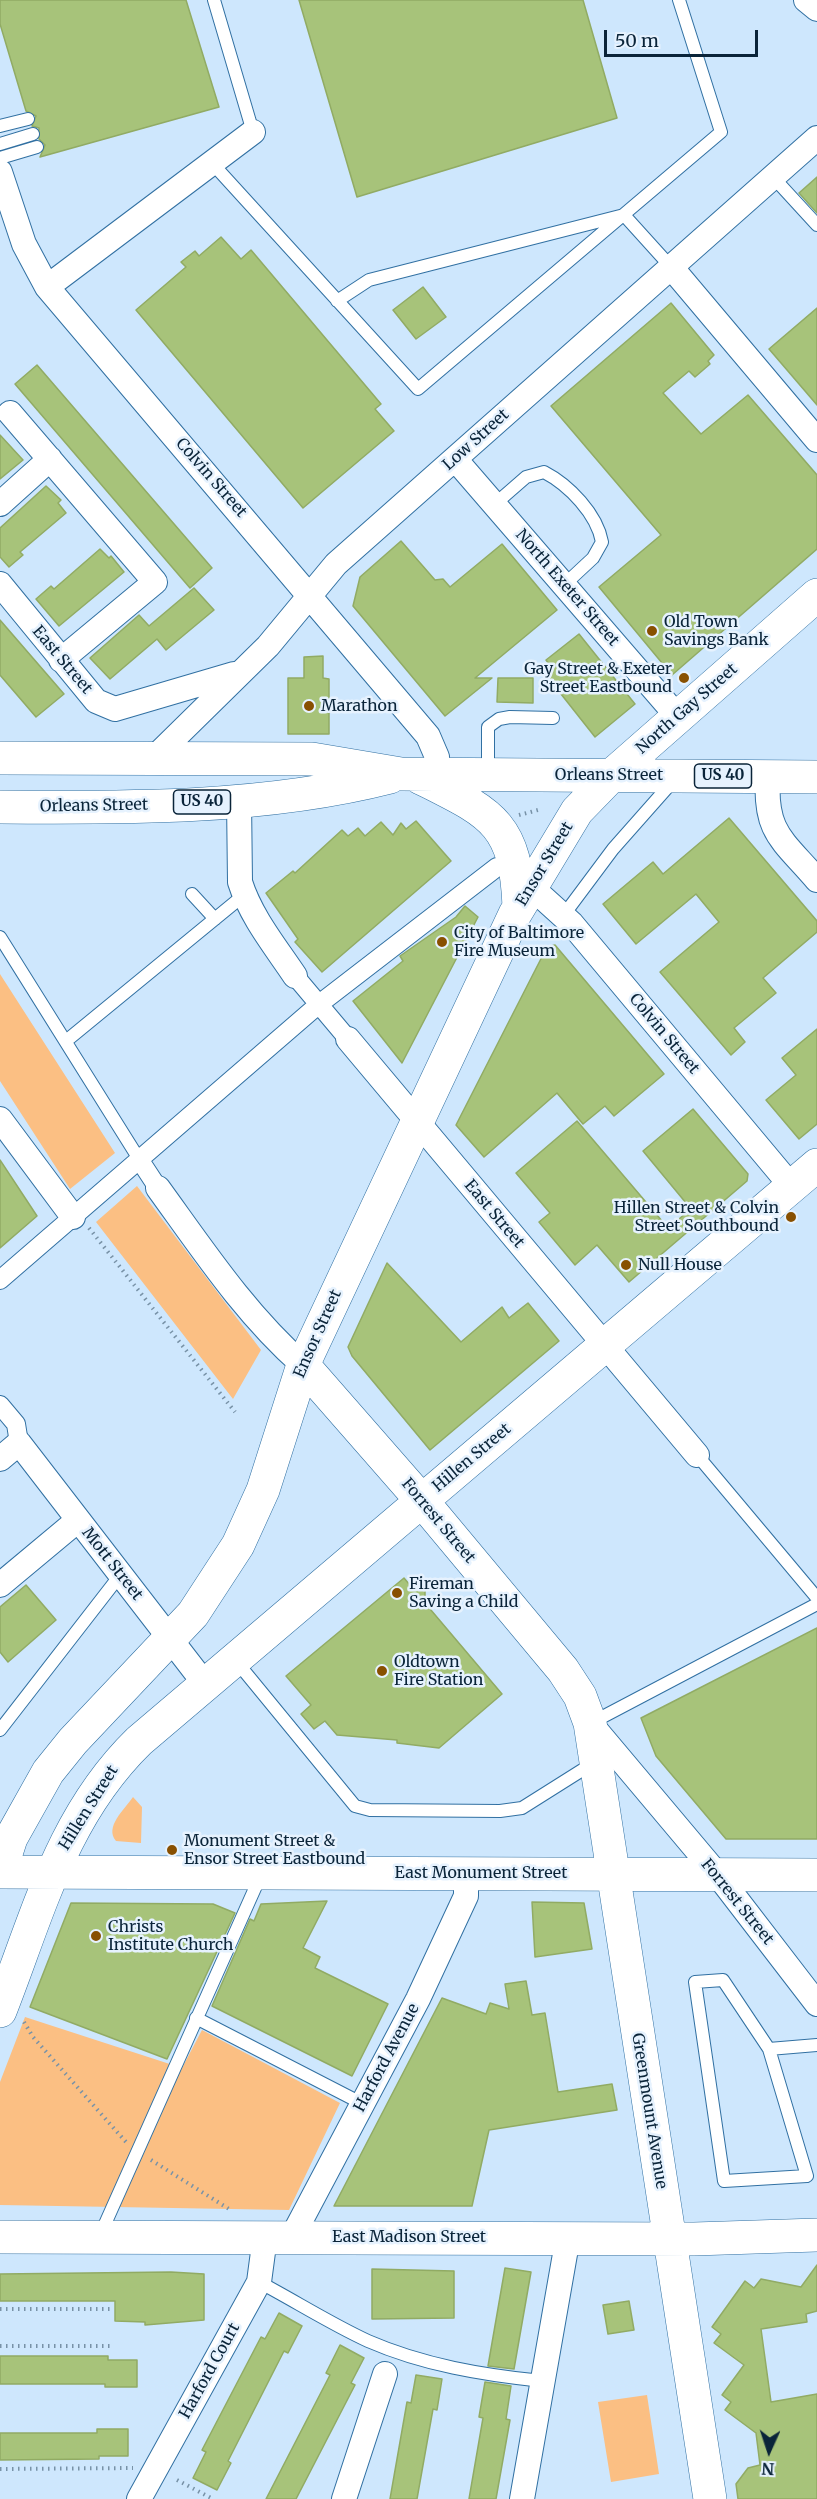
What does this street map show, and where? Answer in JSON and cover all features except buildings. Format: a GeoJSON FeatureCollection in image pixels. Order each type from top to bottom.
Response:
{"type":"FeatureCollection","features":[{"type":"Feature","properties":{"kind":"main road","name":"North Gay Street"},"geometry":{"type":"LineString","coordinates":[[612,775],[817,595]]}},
{"type":"Feature","properties":{"kind":"main road","name":"Orleans Street"},"geometry":{"type":"LineString","coordinates":[[0,758],[312,759],[417,774],[817,777]]}},
{"type":"Feature","properties":{"kind":"main road","name":"Orleans Street"},"geometry":{"type":"LineString","coordinates":[[0,807],[109,808],[239,800],[316,793],[417,774]]}},
{"type":"Feature","properties":{"kind":"main road"},"geometry":{"type":"LineString","coordinates":[[417,774],[480,808],[495,821],[507,839],[524,897]]}},
{"type":"Feature","properties":{"kind":"main road","name":"Ensor Street"},"geometry":{"type":"LineString","coordinates":[[0,1872],[11,1838],[48,1772],[80,1733],[170,1640],[214,1585],[250,1521],[274,1459],[283,1421],[303,1365],[416,1120],[524,897],[577,811],[612,775]]}},
{"type":"Feature","properties":{"kind":"main road","name":"Hillen Street"},"geometry":{"type":"LineString","coordinates":[[52,1873],[70,1833],[117,1763],[205,1684],[817,1165]]}},
{"type":"Feature","properties":{"kind":"main road","name":"Forrest Street"},"geometry":{"type":"LineString","coordinates":[[303,1365],[422,1501],[563,1670],[580,1696],[590,1723]]}},
{"type":"Feature","properties":{"kind":"main road","name":"Greenmount Avenue"},"geometry":{"type":"LineString","coordinates":[[590,1723],[710,2499]]}},
{"type":"Feature","properties":{"kind":"main road","name":"East Monument Street"},"geometry":{"type":"LineString","coordinates":[[0,1872],[817,1875]]}},
{"type":"Feature","properties":{"kind":"main road"},"geometry":{"type":"LineString","coordinates":[[12,2016],[52,1873]]}},
{"type":"Feature","properties":{"kind":"main road","name":"East Madison Street"},"geometry":{"type":"LineString","coordinates":[[0,2237],[817,2235]]}},
{"type":"Feature","properties":{"kind":"street"},"geometry":{"type":"LineString","coordinates":[[806,0],[817,9]]}},
{"type":"Feature","properties":{"kind":"street"},"geometry":{"type":"LineString","coordinates":[[47,287],[253,132]]}},
{"type":"Feature","properties":{"kind":"street","name":"Low Street"},"geometry":{"type":"LineString","coordinates":[[152,760],[268,645],[309,593],[336,564],[817,138]]}},
{"type":"Feature","properties":{"kind":"street","name":"Colvin Street"},"geometry":{"type":"LineString","coordinates":[[0,172],[24,244],[47,287],[428,736],[437,757],[417,774]]}},
{"type":"Feature","properties":{"kind":"street"},"geometry":{"type":"LineString","coordinates":[[671,267],[814,430]]}},
{"type":"Feature","properties":{"kind":"street"},"geometry":{"type":"LineString","coordinates":[[10,413],[154,582],[61,660]]}},
{"type":"Feature","properties":{"kind":"street"},"geometry":{"type":"LineString","coordinates":[[0,504],[50,459]]}},
{"type":"Feature","properties":{"kind":"street","name":"North Exeter Street"},"geometry":{"type":"LineString","coordinates":[[455,459],[678,717]]}},
{"type":"Feature","properties":{"kind":"street","name":"East Street"},"geometry":{"type":"LineString","coordinates":[[0,584],[96,701],[116,709],[242,671]]}},
{"type":"Feature","properties":{"kind":"street"},"geometry":{"type":"LineString","coordinates":[[768,776],[766,802],[774,829],[817,880]]}},
{"type":"Feature","properties":{"kind":"street","name":"East Street"},"geometry":{"type":"LineString","coordinates":[[239,800],[240,882],[244,895],[252,913],[295,976],[697,1455]]}},
{"type":"Feature","properties":{"kind":"street"},"geometry":{"type":"LineString","coordinates":[[0,1280],[318,1005],[497,867]]}},
{"type":"Feature","properties":{"kind":"street","name":"Colvin Street"},"geometry":{"type":"LineString","coordinates":[[524,897],[563,916],[792,1186]]}},
{"type":"Feature","properties":{"kind":"street"},"geometry":{"type":"LineString","coordinates":[[0,1119],[75,1215]]}},
{"type":"Feature","properties":{"kind":"street","name":"Forrest Street"},"geometry":{"type":"LineString","coordinates":[[138,1159],[217,1270],[267,1333],[303,1365]]}},
{"type":"Feature","properties":{"kind":"street"},"geometry":{"type":"LineString","coordinates":[[0,1405],[16,1424],[19,1443],[0,1459]]}},
{"type":"Feature","properties":{"kind":"street","name":"Mott Street"},"geometry":{"type":"LineString","coordinates":[[19,1443],[205,1684]]}},
{"type":"Feature","properties":{"kind":"street"},"geometry":{"type":"LineString","coordinates":[[0,1585],[78,1520]]}},
{"type":"Feature","properties":{"kind":"street","name":"Forrest Street"},"geometry":{"type":"LineString","coordinates":[[590,1723],[717,1874],[817,2004]]}},
{"type":"Feature","properties":{"kind":"street","name":"Harford Avenue"},"geometry":{"type":"LineString","coordinates":[[278,2237],[363,2104],[418,1998],[466,1896],[466,1873]]}},
{"type":"Feature","properties":{"kind":"street","name":"Harford Court"},"geometry":{"type":"LineString","coordinates":[[139,2499],[259,2282],[278,2237]]}},
{"type":"Feature","properties":{"kind":"street"},"geometry":{"type":"LineString","coordinates":[[522,2499],[568,2237]]}},
{"type":"Feature","properties":{"kind":"street"},"geometry":{"type":"LineString","coordinates":[[344,2499],[385,2374]]}},
{"type":"Feature","properties":{"kind":"lane"},"geometry":{"type":"LineString","coordinates":[[214,0],[253,132]]}},
{"type":"Feature","properties":{"kind":"lane"},"geometry":{"type":"LineString","coordinates":[[212,163],[418,389],[721,132],[679,0]]}},
{"type":"Feature","properties":{"kind":"lane"},"geometry":{"type":"LineString","coordinates":[[0,126],[28,119]]}},
{"type":"Feature","properties":{"kind":"lane"},"geometry":{"type":"LineString","coordinates":[[0,144],[33,134]]}},
{"type":"Feature","properties":{"kind":"lane"},"geometry":{"type":"LineString","coordinates":[[0,158],[37,147]]}},
{"type":"Feature","properties":{"kind":"lane"},"geometry":{"type":"LineString","coordinates":[[773,177],[817,225]]}},
{"type":"Feature","properties":{"kind":"lane"},"geometry":{"type":"LineString","coordinates":[[624,215],[671,267]]}},
{"type":"Feature","properties":{"kind":"lane"},"geometry":{"type":"LineString","coordinates":[[337,301],[369,280],[624,215]]}},
{"type":"Feature","properties":{"kind":"lane"},"geometry":{"type":"LineString","coordinates":[[495,504],[526,477],[544,472],[558,480],[599,525],[602,542],[598,550],[564,585]]}},
{"type":"Feature","properties":{"kind":"lane"},"geometry":{"type":"LineString","coordinates":[[488,774],[488,728],[499,719],[510,717],[553,718]]}},
{"type":"Feature","properties":{"kind":"lane"},"geometry":{"type":"LineString","coordinates":[[563,916],[613,849],[678,775]]}},
{"type":"Feature","properties":{"kind":"lane"},"geometry":{"type":"LineString","coordinates":[[192,894],[215,919]]}},
{"type":"Feature","properties":{"kind":"lane"},"geometry":{"type":"LineString","coordinates":[[66,1041],[244,895]]}},
{"type":"Feature","properties":{"kind":"lane"},"geometry":{"type":"LineString","coordinates":[[0,937],[138,1159]]}},
{"type":"Feature","properties":{"kind":"lane","name":"East Street"},"geometry":{"type":"LineString","coordinates":[[697,1455],[817,1598]]}},
{"type":"Feature","properties":{"kind":"lane"},"geometry":{"type":"LineString","coordinates":[[0,1730],[121,1574]]}},
{"type":"Feature","properties":{"kind":"lane"},"geometry":{"type":"LineString","coordinates":[[590,1723],[817,1604]]}},
{"type":"Feature","properties":{"kind":"lane"},"geometry":{"type":"LineString","coordinates":[[235,1660],[355,1806],[370,1810],[500,1811],[522,1808],[596,1761]]}},
{"type":"Feature","properties":{"kind":"lane"},"geometry":{"type":"LineString","coordinates":[[99,2237],[261,1873]]}},
{"type":"Feature","properties":{"kind":"lane"},"geometry":{"type":"LineString","coordinates":[[723,1980],[769,2049],[807,2176],[724,2181],[694,1982],[723,1980]]}},
{"type":"Feature","properties":{"kind":"lane"},"geometry":{"type":"LineString","coordinates":[[196,2018],[363,2104]]}},
{"type":"Feature","properties":{"kind":"lane"},"geometry":{"type":"LineString","coordinates":[[769,2049],[817,2045]]}},
{"type":"Feature","properties":{"kind":"lane"},"geometry":{"type":"LineString","coordinates":[[259,2282],[368,2341],[445,2366],[493,2376],[542,2380]]}},
{"type":"Feature","properties":{"kind":"path"},"geometry":{"type":"LineString","coordinates":[[75,1215],[236,1412]]}},
{"type":"Feature","properties":{"kind":"path"},"geometry":{"type":"LineString","coordinates":[[12,2016],[115,2131],[137,2152],[229,2209]]}},
{"type":"Feature","properties":{"kind":"path"},"geometry":{"type":"LineString","coordinates":[[0,2309],[111,2309]]}},
{"type":"Feature","properties":{"kind":"path"},"geometry":{"type":"LineString","coordinates":[[0,2346],[114,2346]]}},
{"type":"Feature","properties":{"kind":"path"},"geometry":{"type":"LineString","coordinates":[[0,2469],[134,2468]]}},
{"type":"Feature","properties":{"kind":"path"},"geometry":{"type":"LineString","coordinates":[[177,2480],[213,2499]]}},
{"type":"Feature","properties":{"kind":"shaded area"},"geometry":{"type":"Polygon","coordinates":[[[0,974],[115,1153],[70,1189],[0,1081],[0,974]]]}},
{"type":"Feature","properties":{"kind":"shaded area"},"geometry":{"type":"Polygon","coordinates":[[[137,1186],[261,1350],[233,1399],[96,1222],[137,1186]]]}},
{"type":"Feature","properties":{"kind":"shaded area"},"geometry":{"type":"Polygon","coordinates":[[[133,1797],[142,1807],[141,1843],[116,1841],[112,1830],[114,1824],[133,1797]]]}},
{"type":"Feature","properties":{"kind":"shaded area"},"geometry":{"type":"Polygon","coordinates":[[[25,2017],[182,2068],[202,2030],[340,2103],[289,2210],[0,2205],[0,2082],[25,2017]]]}},
{"type":"Feature","properties":{"kind":"shaded area"},"geometry":{"type":"Polygon","coordinates":[[[647,2395],[659,2474],[611,2482],[598,2402],[647,2395]]]}},
{"type":"Feature","properties":{"kind":"place","name":"Old Town Savings Bank"},"geometry":{"type":"Point","coordinates":[652,631]}},
{"type":"Feature","properties":{"kind":"place","name":"Gay Street & Exeter Street Eastbound"},"geometry":{"type":"Point","coordinates":[684,678]}},
{"type":"Feature","properties":{"kind":"place","name":"Marathon"},"geometry":{"type":"Point","coordinates":[309,706]}},
{"type":"Feature","properties":{"kind":"place","name":"City of Baltimore Fire Museum"},"geometry":{"type":"Point","coordinates":[442,942]}},
{"type":"Feature","properties":{"kind":"place","name":"Hillen Street & Colvin Street Southbound"},"geometry":{"type":"Point","coordinates":[791,1217]}},
{"type":"Feature","properties":{"kind":"place","name":"Null House"},"geometry":{"type":"Point","coordinates":[626,1265]}},
{"type":"Feature","properties":{"kind":"place","name":"Fireman Saving a Child"},"geometry":{"type":"Point","coordinates":[397,1593]}},
{"type":"Feature","properties":{"kind":"place","name":"Oldtown Fire Station"},"geometry":{"type":"Point","coordinates":[382,1671]}},
{"type":"Feature","properties":{"kind":"place","name":"Monument Street & Ensor Street Eastbound"},"geometry":{"type":"Point","coordinates":[172,1850]}},
{"type":"Feature","properties":{"kind":"place","name":"Christs Institute Church"},"geometry":{"type":"Point","coordinates":[96,1936]}}]}
